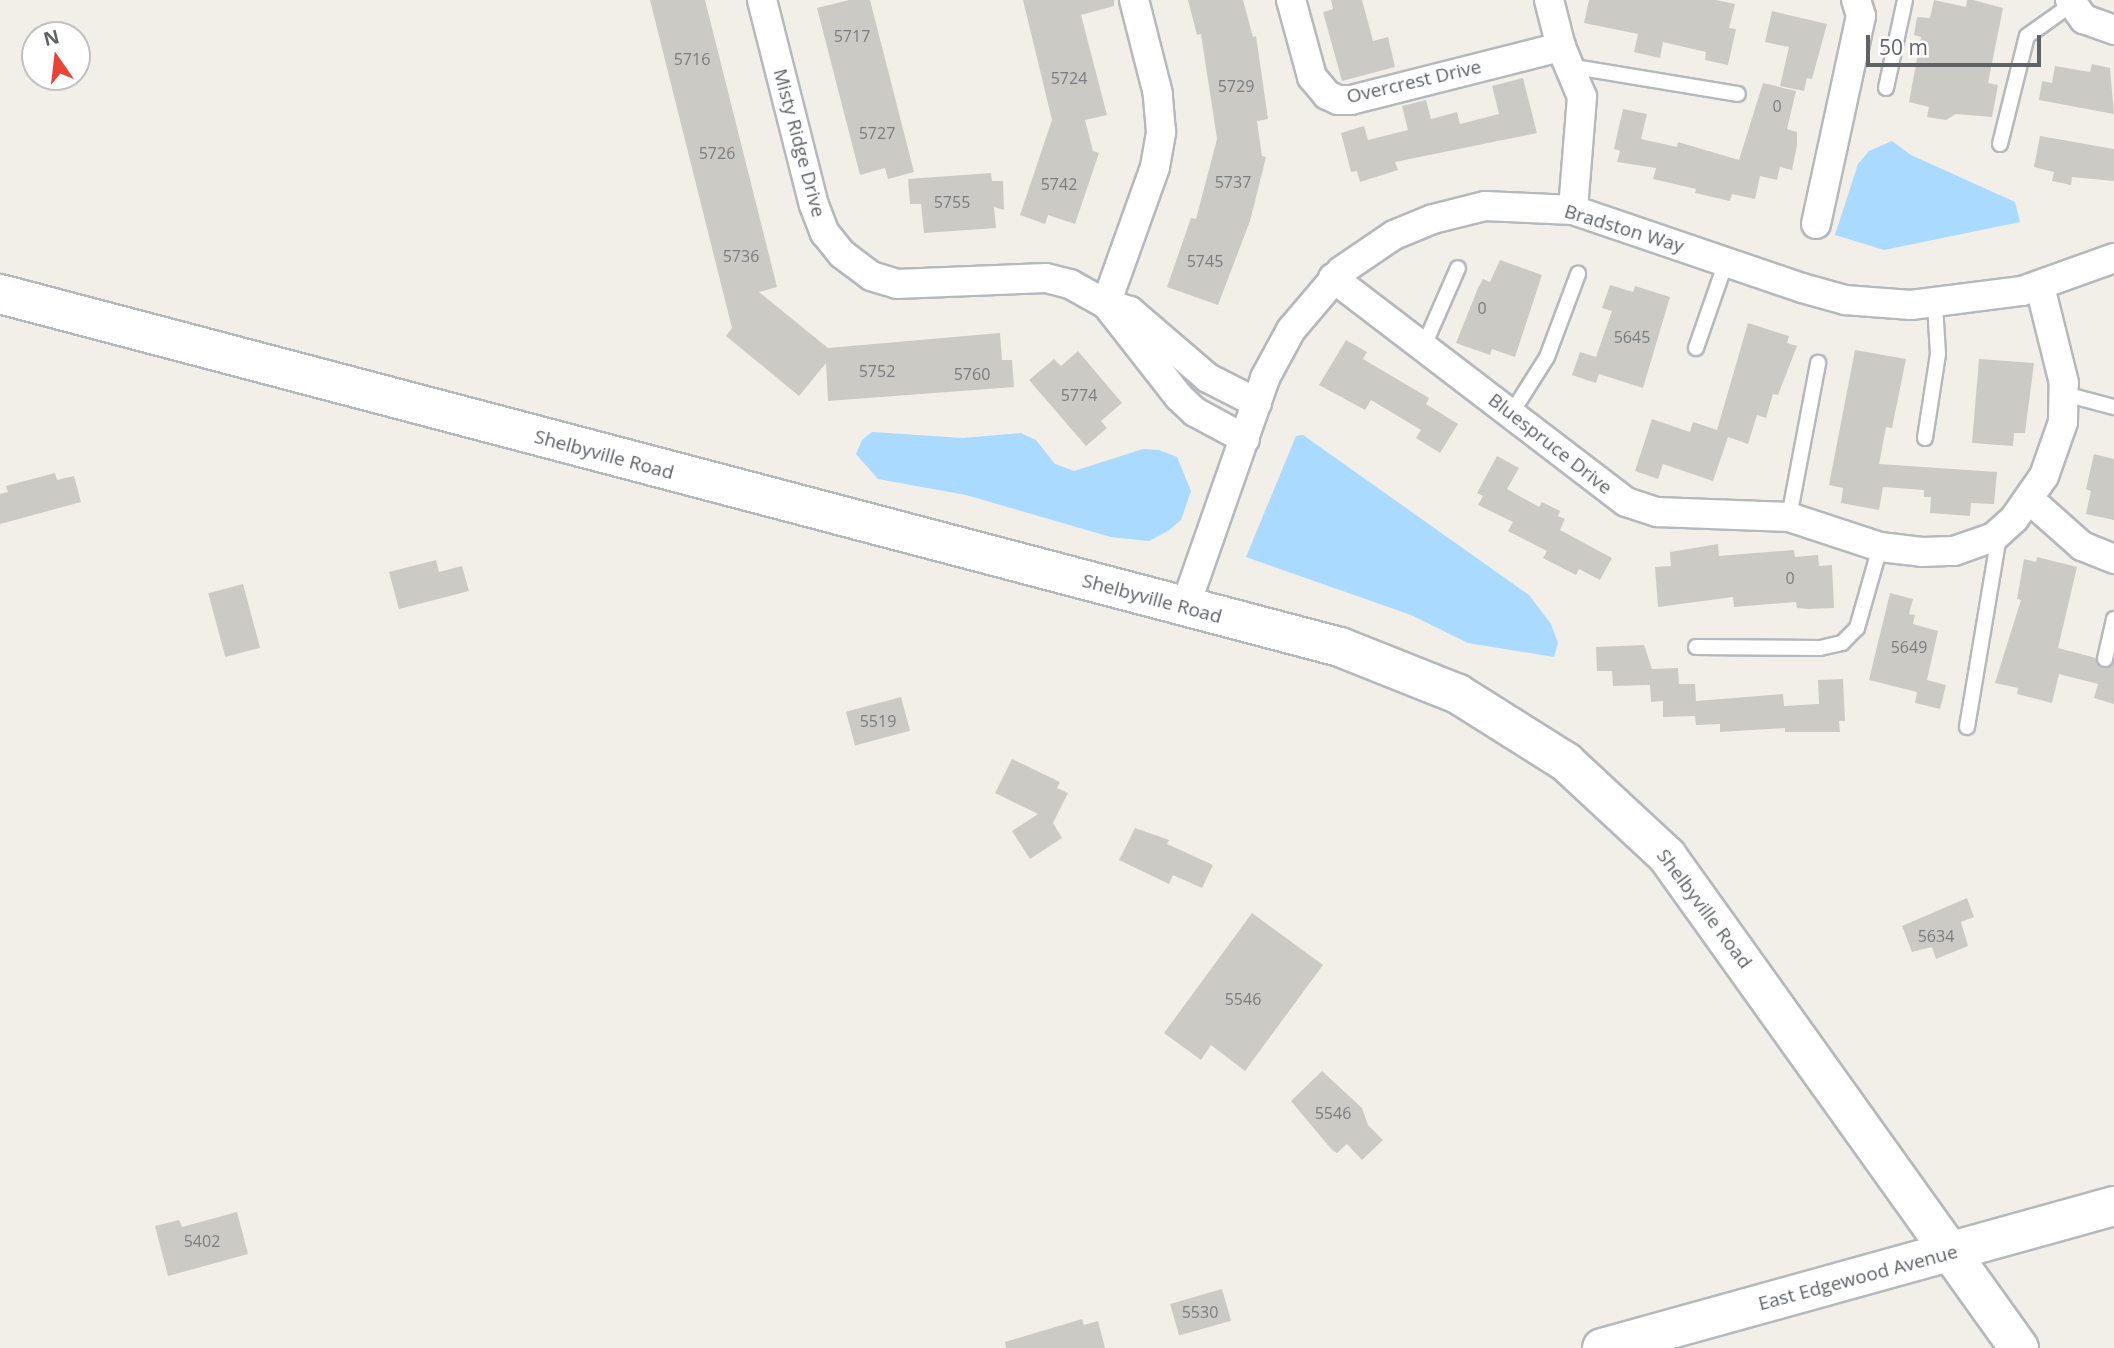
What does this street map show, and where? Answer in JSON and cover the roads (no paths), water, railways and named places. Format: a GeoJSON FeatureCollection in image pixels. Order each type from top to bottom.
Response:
{"type":"FeatureCollection","features":[{"type":"Feature","properties":{"kind":"main road","name":"Shelbyville Road"},"geometry":{"type":"LineString","coordinates":[[0,294],[1360,653],[1439,685],[1514,726],[1591,783],[1645,833],[1688,881],[2019,1348]]}},
{"type":"Feature","properties":{"kind":"main road","name":"East Edgewood Avenue"},"geometry":{"type":"LineString","coordinates":[[1602,1348],[2114,1206]]}},
{"type":"Feature","properties":{"kind":"street","name":"Misty Ridge Drive"},"geometry":{"type":"LineString","coordinates":[[762,0],[814,205],[825,233],[842,254],[871,275],[897,284],[1046,278],[1070,284],[1106,304],[1130,311],[1208,379],[1257,403]]}},
{"type":"Feature","properties":{"kind":"street"},"geometry":{"type":"LineString","coordinates":[[1106,304],[1155,167],[1161,132],[1158,94],[1134,0]]}},
{"type":"Feature","properties":{"kind":"street","name":"Overcrest Drive"},"geometry":{"type":"LineString","coordinates":[[1291,0],[1312,77],[1327,95],[1338,100],[1351,100],[1565,57]]}},
{"type":"Feature","properties":{"kind":"street"},"geometry":{"type":"LineString","coordinates":[[1549,0],[1565,57],[1582,97],[1573,211]]}},
{"type":"Feature","properties":{"kind":"street"},"geometry":{"type":"LineString","coordinates":[[1815,224],[1861,16],[1856,0]]}},
{"type":"Feature","properties":{"kind":"street"},"geometry":{"type":"LineString","coordinates":[[2071,2],[2084,19],[2114,30]]}},
{"type":"Feature","properties":{"kind":"street","name":"Bradston Way"},"geometry":{"type":"LineString","coordinates":[[1185,607],[1257,403],[1285,339],[1333,278],[1394,235],[1433,219],[1485,206],[1573,211],[1844,300],[1935,305],[2040,287],[2114,258]]}},
{"type":"Feature","properties":{"kind":"street","name":"Bluespruce Drive"},"geometry":{"type":"LineString","coordinates":[[1333,278],[1626,502],[1657,512],[1789,517],[1880,547],[1954,551],[1999,531],[2029,499],[2055,452],[2064,394],[2060,356],[2040,287]]}},
{"type":"Feature","properties":{"kind":"street","name":"Misty Ridge Drive"},"geometry":{"type":"LineString","coordinates":[[1106,304],[1179,397],[1195,412],[1245,439]]}},
{"type":"Feature","properties":{"kind":"street"},"geometry":{"type":"LineString","coordinates":[[2029,499],[2081,546],[2114,559]]}},
{"type":"Feature","properties":{"kind":"lane"},"geometry":{"type":"LineString","coordinates":[[1886,88],[1905,0]]}},
{"type":"Feature","properties":{"kind":"lane"},"geometry":{"type":"LineString","coordinates":[[2000,144],[2027,36],[2071,2]]}},
{"type":"Feature","properties":{"kind":"lane"},"geometry":{"type":"LineString","coordinates":[[1565,57],[1738,94]]}},
{"type":"Feature","properties":{"kind":"lane"},"geometry":{"type":"LineString","coordinates":[[1696,348],[1726,262]]}},
{"type":"Feature","properties":{"kind":"lane"},"geometry":{"type":"LineString","coordinates":[[1423,348],[1458,268]]}},
{"type":"Feature","properties":{"kind":"lane"},"geometry":{"type":"LineString","coordinates":[[1511,414],[1547,356],[1578,274]]}},
{"type":"Feature","properties":{"kind":"lane"},"geometry":{"type":"LineString","coordinates":[[1925,438],[1938,354],[1935,305]]}},
{"type":"Feature","properties":{"kind":"lane"},"geometry":{"type":"LineString","coordinates":[[1789,517],[1818,363]]}},
{"type":"Feature","properties":{"kind":"lane"},"geometry":{"type":"LineString","coordinates":[[2064,394],[2114,407]]}},
{"type":"Feature","properties":{"kind":"lane"},"geometry":{"type":"LineString","coordinates":[[1967,727],[1999,531]]}},
{"type":"Feature","properties":{"kind":"lane"},"geometry":{"type":"LineString","coordinates":[[1696,647],[1820,648],[1842,643],[1857,628],[1880,547]]}},
{"type":"Feature","properties":{"kind":"lane"},"geometry":{"type":"LineString","coordinates":[[2105,659],[2114,619]]}},
{"type":"Feature","properties":{"kind":"water"},"geometry":{"type":"Polygon","coordinates":[[[1892,141],[1911,155],[2015,202],[2020,222],[1884,250],[1835,235],[1858,164],[1869,151],[1892,141]]]}},
{"type":"Feature","properties":{"kind":"water"},"geometry":{"type":"Polygon","coordinates":[[[872,432],[963,438],[1021,433],[1036,440],[1055,464],[1074,471],[1143,449],[1159,450],[1177,457],[1191,491],[1181,520],[1168,531],[1149,541],[1111,537],[966,495],[878,479],[856,454],[862,440],[872,432]]]}},
{"type":"Feature","properties":{"kind":"water"},"geometry":{"type":"Polygon","coordinates":[[[1303,435],[1529,595],[1551,624],[1558,643],[1554,657],[1468,643],[1411,615],[1246,557],[1296,436],[1303,435]]]}}]}
